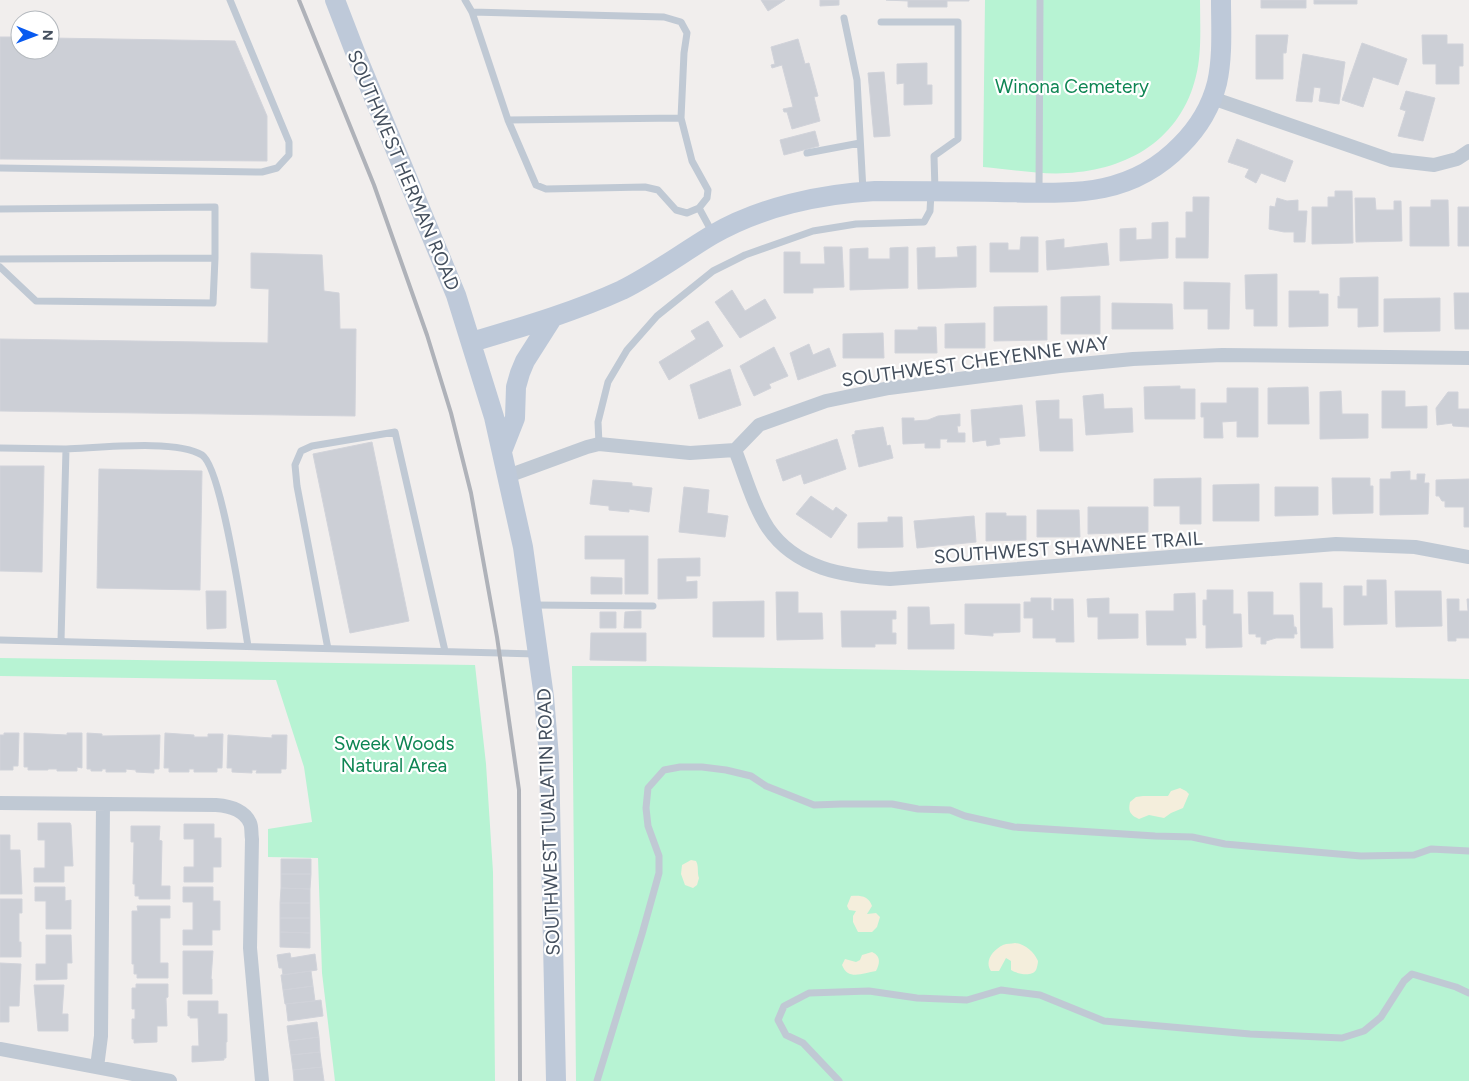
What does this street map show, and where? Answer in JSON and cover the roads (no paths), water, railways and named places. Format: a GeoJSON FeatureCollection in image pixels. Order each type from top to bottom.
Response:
{"type":"FeatureCollection","features":[{"type":"Feature","properties":{"kind":"main road","name":"SOUTHWEST HERMAN ROAD"},"geometry":{"type":"LineString","coordinates":[[335,0],[456,295],[472,342]]}},
{"type":"Feature","properties":{"kind":"main road"},"geometry":{"type":"LineString","coordinates":[[472,342],[553,317],[620,291],[641,280],[713,234],[740,222],[802,200],[863,192],[1068,192],[1122,184],[1150,171],[1170,156],[1188,138],[1199,123],[1212,98],[1221,57],[1221,0]]}},
{"type":"Feature","properties":{"kind":"main road"},"geometry":{"type":"LineString","coordinates":[[502,451],[515,418],[516,387],[520,373],[525,360],[553,317]]}},
{"type":"Feature","properties":{"kind":"main road","name":"SOUTHWEST TUALATIN ROAD"},"geometry":{"type":"LineString","coordinates":[[472,342],[490,401],[523,547],[544,697],[550,766],[556,1081]]}},
{"type":"Feature","properties":{"kind":"street"},"geometry":{"type":"LineString","coordinates":[[1212,98],[1391,160],[1434,165],[1456,159],[1469,151]]}},
{"type":"Feature","properties":{"kind":"street","name":"SOUTHWEST CHEYENNE WAY"},"geometry":{"type":"LineString","coordinates":[[735,450],[759,424],[826,401],[889,388],[1060,366],[1133,359],[1222,355],[1469,358]]}},
{"type":"Feature","properties":{"kind":"street"},"geometry":{"type":"LineString","coordinates":[[508,476],[599,444],[690,453],[735,450]]}},
{"type":"Feature","properties":{"kind":"street","name":"SOUTHWEST SHAWNEE TRAIL"},"geometry":{"type":"LineString","coordinates":[[735,450],[756,504],[768,528],[786,547],[808,562],[830,571],[861,577],[890,579],[1336,544],[1415,547],[1469,557]]}},
{"type":"Feature","properties":{"kind":"street"},"geometry":{"type":"LineString","coordinates":[[0,803],[224,805],[231,806],[242,813],[250,823],[252,839],[250,948],[262,1081]]}},
{"type":"Feature","properties":{"kind":"street"},"geometry":{"type":"LineString","coordinates":[[97,1067],[101,1036],[104,804]]}},
{"type":"Feature","properties":{"kind":"street"},"geometry":{"type":"LineString","coordinates":[[0,1050],[170,1081]]}},
{"type":"Feature","properties":{"kind":"lane"},"geometry":{"type":"LineString","coordinates":[[0,168],[262,172],[276,168],[288,155],[289,142],[230,0]]}},
{"type":"Feature","properties":{"kind":"lane"},"geometry":{"type":"LineString","coordinates":[[465,0],[472,12],[508,120],[536,185],[546,189],[645,187],[658,190],[676,210],[688,213],[699,208],[707,198],[708,190],[692,161],[681,118],[684,53],[687,33],[681,22],[664,17],[472,12]]}},
{"type":"Feature","properties":{"kind":"lane"},"geometry":{"type":"LineString","coordinates":[[1039,192],[1040,0]]}},
{"type":"Feature","properties":{"kind":"lane"},"geometry":{"type":"LineString","coordinates":[[844,18],[857,80],[863,192]]}},
{"type":"Feature","properties":{"kind":"lane"},"geometry":{"type":"LineString","coordinates":[[599,444],[598,422],[608,382],[627,350],[657,316],[690,288],[714,271],[745,255],[813,231],[856,224],[924,222],[930,211],[933,191],[934,156],[958,139],[958,22],[881,22]]}},
{"type":"Feature","properties":{"kind":"lane"},"geometry":{"type":"LineString","coordinates":[[508,120],[681,118]]}},
{"type":"Feature","properties":{"kind":"lane"},"geometry":{"type":"LineString","coordinates":[[807,153],[860,143]]}},
{"type":"Feature","properties":{"kind":"lane"},"geometry":{"type":"LineString","coordinates":[[0,209],[216,207],[213,303],[36,301],[0,267]]}},
{"type":"Feature","properties":{"kind":"lane"},"geometry":{"type":"LineString","coordinates":[[699,208],[713,234]]}},
{"type":"Feature","properties":{"kind":"lane"},"geometry":{"type":"LineString","coordinates":[[0,259],[215,258]]}},
{"type":"Feature","properties":{"kind":"lane"},"geometry":{"type":"LineString","coordinates":[[328,648],[297,486],[296,465],[301,451],[312,446],[395,432],[445,652]]}},
{"type":"Feature","properties":{"kind":"lane"},"geometry":{"type":"LineString","coordinates":[[0,448],[66,449],[168,446],[192,450],[204,456],[209,463],[221,500],[248,646]]}},
{"type":"Feature","properties":{"kind":"lane"},"geometry":{"type":"LineString","coordinates":[[62,641],[66,449]]}},
{"type":"Feature","properties":{"kind":"lane"},"geometry":{"type":"LineString","coordinates":[[532,605],[652,606]]}},
{"type":"Feature","properties":{"kind":"lane"},"geometry":{"type":"LineString","coordinates":[[0,640],[539,654]]}},
{"type":"Feature","properties":{"kind":"lane"},"geometry":{"type":"LineString","coordinates":[[597,1081],[659,873],[659,856],[648,826],[646,808],[648,788],[664,770],[680,767],[702,767],[734,772],[751,776],[766,786],[814,805],[892,804],[918,809],[950,810],[965,816],[1014,827],[1192,837],[1225,844],[1362,856],[1414,855],[1431,849],[1469,851]]}},
{"type":"Feature","properties":{"kind":"lane"},"geometry":{"type":"LineString","coordinates":[[840,1081],[803,1044],[786,1035],[778,1020],[784,1006],[809,994],[869,991],[917,998],[967,1000],[1001,990],[1040,995],[1104,1021],[1250,1034],[1342,1038],[1364,1031],[1381,1016],[1404,982],[1412,974],[1456,987],[1469,993]]}},
{"type":"Feature","properties":{"kind":"railway"},"geometry":{"type":"LineString","coordinates":[[299,0],[374,185],[427,335],[451,413],[471,493],[497,637],[519,790],[520,1081]]}},
{"type":"Feature","properties":{"kind":"park label","name":"Winona Cemetery"},"geometry":{"type":"Point","coordinates":[1072,86]}},
{"type":"Feature","properties":{"kind":"park label","name":"Sweek Woods Natural Area"},"geometry":{"type":"Point","coordinates":[394,754]}}]}
